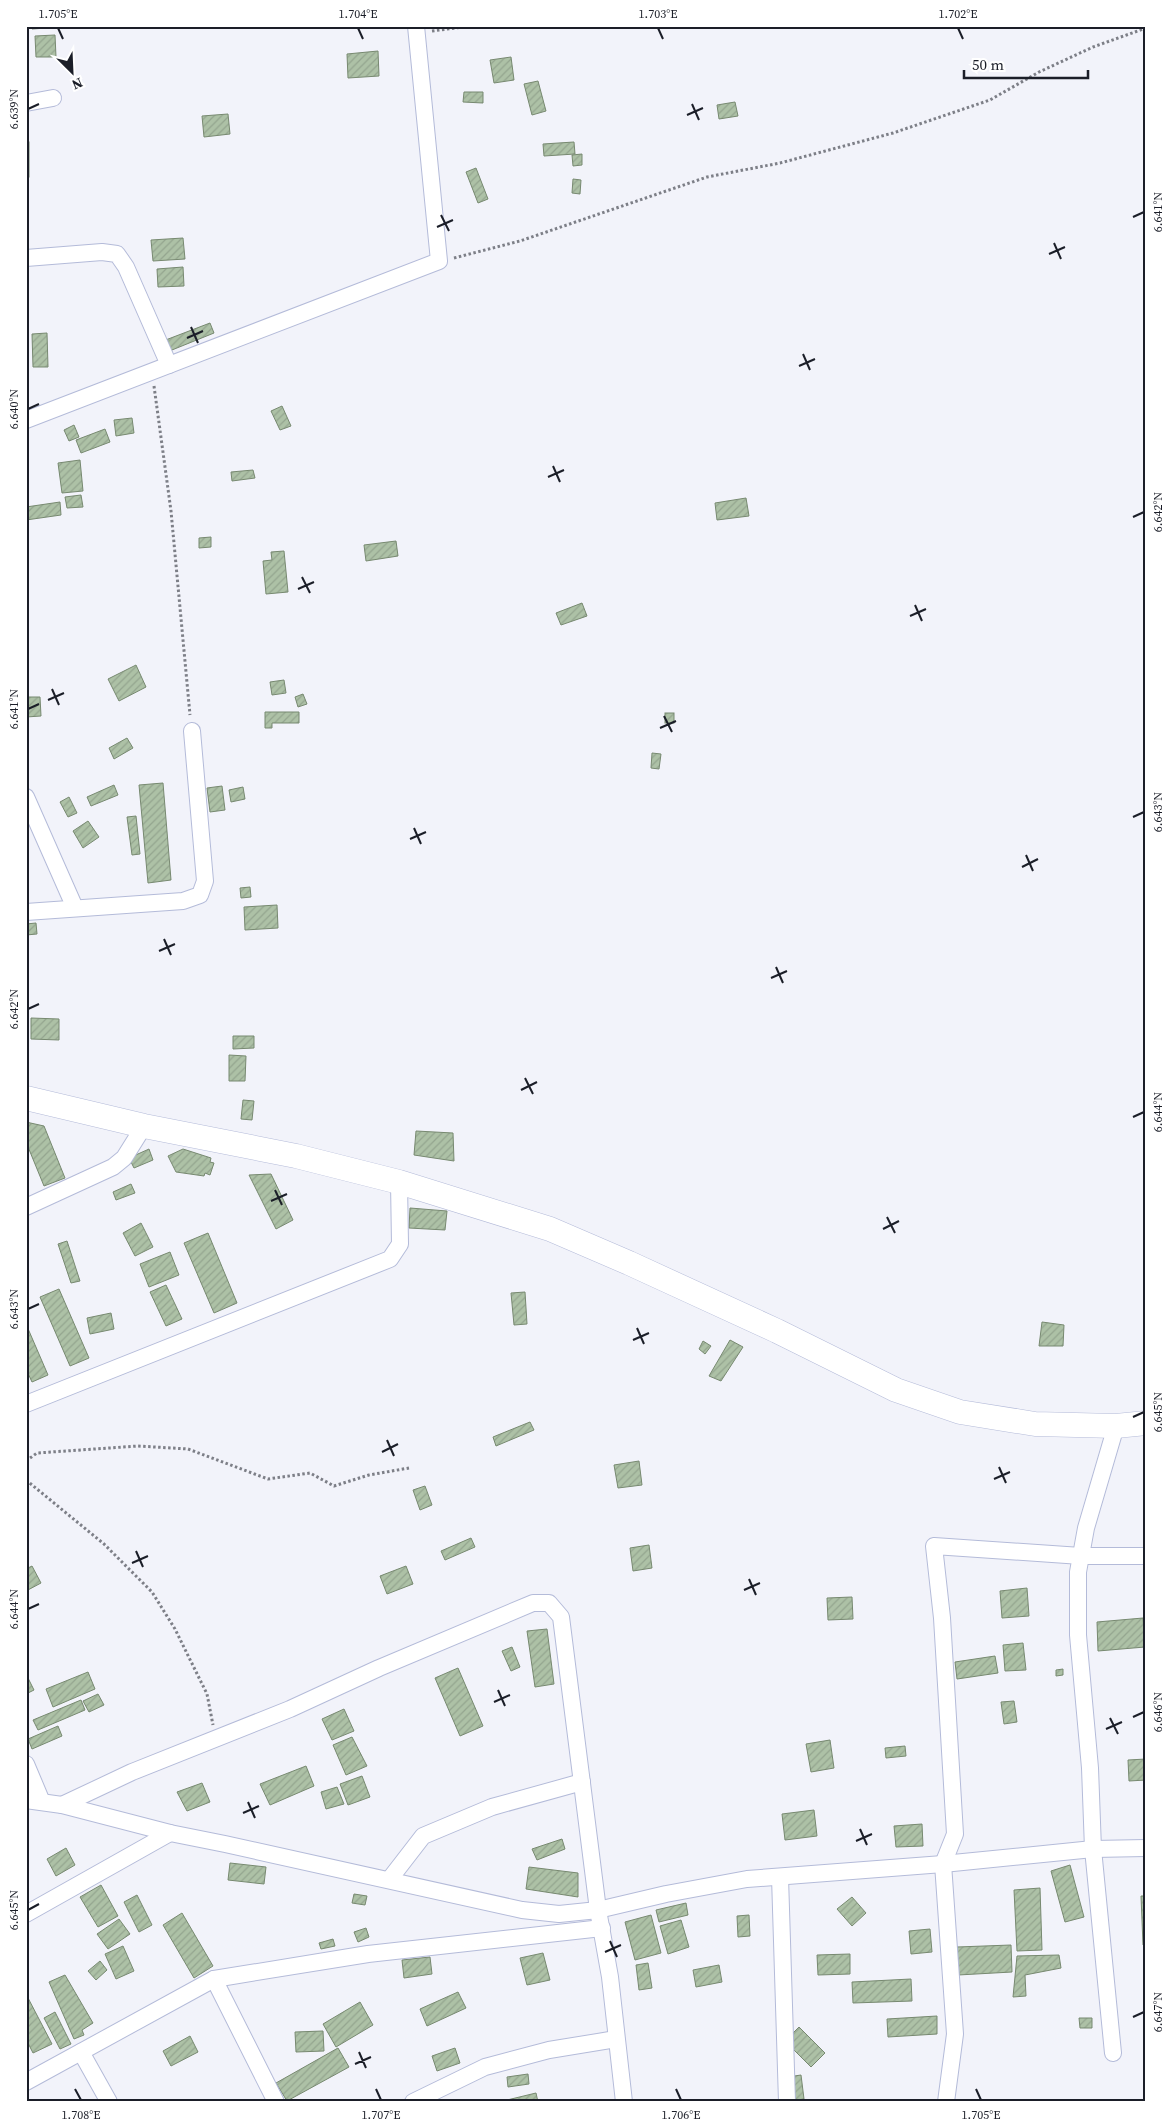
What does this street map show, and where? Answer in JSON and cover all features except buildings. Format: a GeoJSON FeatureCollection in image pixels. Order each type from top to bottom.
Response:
{"type":"FeatureCollection","features":[{"type":"Feature","properties":{"kind":"main road"},"geometry":{"type":"LineString","coordinates":[[26,1098],[144,1126],[296,1156],[399,1182],[550,1229],[777,1331],[896,1390],[960,1412],[1035,1424],[1116,1426],[1146,1423]]}},
{"type":"Feature","properties":{"kind":"street"},"geometry":{"type":"LineString","coordinates":[[26,420],[439,261],[416,30]]}},
{"type":"Feature","properties":{"kind":"street"},"geometry":{"type":"LineString","coordinates":[[26,103],[53,98]]}},
{"type":"Feature","properties":{"kind":"street"},"geometry":{"type":"LineString","coordinates":[[26,258],[102,252],[116,254],[126,267],[169,365]]}},
{"type":"Feature","properties":{"kind":"street"},"geometry":{"type":"LineString","coordinates":[[26,912],[183,901],[200,895],[205,881],[192,731]]}},
{"type":"Feature","properties":{"kind":"street"},"geometry":{"type":"LineString","coordinates":[[26,797],[75,908]]}},
{"type":"Feature","properties":{"kind":"street"},"geometry":{"type":"LineString","coordinates":[[26,1207],[113,1167],[124,1158],[144,1126]]}},
{"type":"Feature","properties":{"kind":"street"},"geometry":{"type":"LineString","coordinates":[[26,1404],[390,1259],[400,1244],[399,1182]]}},
{"type":"Feature","properties":{"kind":"street"},"geometry":{"type":"LineString","coordinates":[[1113,2053],[1093,1849],[1090,1768],[1078,1635],[1078,1572],[1086,1528],[1116,1426]]}},
{"type":"Feature","properties":{"kind":"street"},"geometry":{"type":"LineString","coordinates":[[946,2102],[955,2034],[943,1864],[955,1834],[942,1618],[934,1546],[1081,1556],[1146,1556]]}},
{"type":"Feature","properties":{"kind":"street"},"geometry":{"type":"LineString","coordinates":[[62,1805],[132,1772],[290,1709],[380,1668],[533,1603],[549,1603],[561,1617],[598,1910],[610,1977],[624,2102]]}},
{"type":"Feature","properties":{"kind":"street"},"geometry":{"type":"LineString","coordinates":[[26,1764],[34,1801],[62,1805],[170,1834],[522,1910],[559,1914],[598,1910],[666,1894],[747,1879],[943,1864],[1093,1849],[1146,1848]]}},
{"type":"Feature","properties":{"kind":"street"},"geometry":{"type":"LineString","coordinates":[[389,1880],[423,1836],[492,1807],[582,1782]]}},
{"type":"Feature","properties":{"kind":"street"},"geometry":{"type":"LineString","coordinates":[[26,1914],[170,1834]]}},
{"type":"Feature","properties":{"kind":"street"},"geometry":{"type":"LineString","coordinates":[[780,1876],[787,2102]]}},
{"type":"Feature","properties":{"kind":"street"},"geometry":{"type":"LineString","coordinates":[[26,2082],[214,1979],[368,1954],[602,1928]]}},
{"type":"Feature","properties":{"kind":"street"},"geometry":{"type":"LineString","coordinates":[[214,1979],[276,2102]]}},
{"type":"Feature","properties":{"kind":"street"},"geometry":{"type":"LineString","coordinates":[[413,2102],[485,2067],[549,2050],[616,2039]]}},
{"type":"Feature","properties":{"kind":"street"},"geometry":{"type":"LineString","coordinates":[[81,2052],[109,2102]]}},
{"type":"Feature","properties":{"kind":"path"},"geometry":{"type":"LineString","coordinates":[[416,30],[471,26]]}},
{"type":"Feature","properties":{"kind":"path"},"geometry":{"type":"LineString","coordinates":[[439,261],[471,255],[520,241],[707,177],[780,163],[894,133],[990,100],[1039,72],[1093,47],[1146,28]]}},
{"type":"Feature","properties":{"kind":"path"},"geometry":{"type":"LineString","coordinates":[[152,371],[171,511],[192,731]]}},
{"type":"Feature","properties":{"kind":"path"},"geometry":{"type":"LineString","coordinates":[[26,1461],[37,1453],[138,1446],[188,1449],[268,1478],[310,1473],[334,1486],[408,1468]]}},
{"type":"Feature","properties":{"kind":"path"},"geometry":{"type":"LineString","coordinates":[[26,1480],[104,1544],[152,1592],[175,1629],[207,1694],[216,1738]]}}]}
